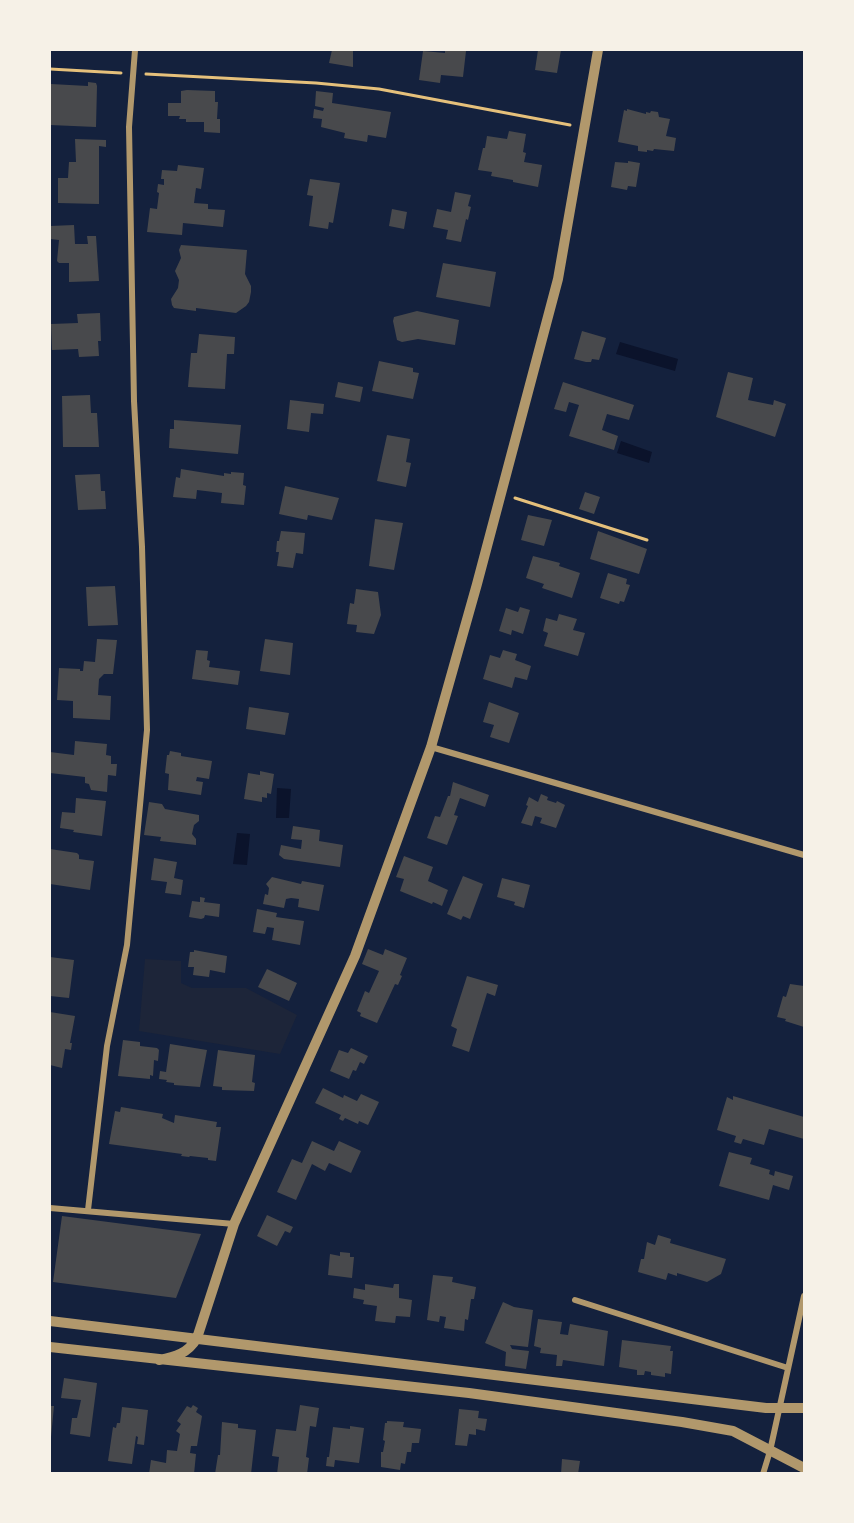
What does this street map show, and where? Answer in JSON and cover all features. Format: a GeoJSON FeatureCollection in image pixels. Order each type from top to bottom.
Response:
{"type":"FeatureCollection","features":[{"type":"Feature","properties":{"kind":"street"},"geometry":{"type":"LineString","coordinates":[[88,1210],[108,1046],[127,945],[147,730],[142,547],[134,401],[129,127],[135,50]]}},
{"type":"Feature","properties":{"kind":"street"},"geometry":{"type":"LineString","coordinates":[[159,1360],[180,1355],[192,1346],[197,1338],[234,1224],[355,956],[431,747],[558,279],[598,50]]}},
{"type":"Feature","properties":{"kind":"street"},"geometry":{"type":"LineString","coordinates":[[431,747],[804,855]]}},
{"type":"Feature","properties":{"kind":"street"},"geometry":{"type":"LineString","coordinates":[[50,1208],[234,1224]]}},
{"type":"Feature","properties":{"kind":"street"},"geometry":{"type":"LineString","coordinates":[[763,1473],[780,1409],[804,1296]]}},
{"type":"Feature","properties":{"kind":"street"},"geometry":{"type":"LineString","coordinates":[[576,1300],[788,1368]]}},
{"type":"Feature","properties":{"kind":"street"},"geometry":{"type":"LineString","coordinates":[[50,1321],[780,1409],[804,1408]]}},
{"type":"Feature","properties":{"kind":"street"},"geometry":{"type":"LineString","coordinates":[[50,1347],[469,1393],[682,1422],[733,1431],[804,1468]]}},
{"type":"Feature","properties":{"kind":"path"},"geometry":{"type":"LineString","coordinates":[[50,69],[316,83],[379,89],[584,127]]}},
{"type":"Feature","properties":{"kind":"path"},"geometry":{"type":"LineString","coordinates":[[501,494],[647,540]]}},
{"type":"Feature","properties":{"kind":"shaded area"},"geometry":{"type":"Polygon","coordinates":[[[620,342],[678,359],[675,371],[616,354],[620,342]]]}},
{"type":"Feature","properties":{"kind":"shaded area"},"geometry":{"type":"Polygon","coordinates":[[[621,441],[652,452],[649,463],[617,453],[621,441]]]}},
{"type":"Feature","properties":{"kind":"shaded area"},"geometry":{"type":"Polygon","coordinates":[[[277,788],[291,789],[289,818],[276,818],[277,788]]]}},
{"type":"Feature","properties":{"kind":"shaded area"},"geometry":{"type":"Polygon","coordinates":[[[237,833],[250,834],[247,865],[233,864],[237,833]]]}},
{"type":"Feature","properties":{"kind":"shaded area"},"geometry":{"type":"Polygon","coordinates":[[[145,959],[181,961],[181,983],[192,988],[246,988],[297,1015],[280,1054],[139,1031],[145,959]]]}},
{"type":"Feature","properties":{"kind":"building"},"geometry":{"type":"Polygon","coordinates":[[[332,50],[353,50],[353,67],[329,63],[332,50]]]}},
{"type":"Feature","properties":{"kind":"building"},"geometry":{"type":"Polygon","coordinates":[[[445,50],[466,51],[463,77],[441,75],[440,83],[419,80],[423,51],[445,53],[445,50]]]}},
{"type":"Feature","properties":{"kind":"building"},"geometry":{"type":"Polygon","coordinates":[[[538,50],[561,50],[557,73],[535,70],[538,50]]]}},
{"type":"Feature","properties":{"kind":"building"},"geometry":{"type":"Polygon","coordinates":[[[88,82],[96,83],[97,86],[96,127],[50,125],[51,84],[88,86],[88,82]]]}},
{"type":"Feature","properties":{"kind":"building"},"geometry":{"type":"Polygon","coordinates":[[[181,91],[215,91],[220,133],[204,132],[204,122],[186,122],[186,119],[179,119],[180,116],[168,116],[168,103],[181,103],[181,91]]]}},
{"type":"Feature","properties":{"kind":"building"},"geometry":{"type":"Polygon","coordinates":[[[316,91],[333,93],[332,103],[391,112],[386,138],[368,135],[367,142],[344,138],[345,133],[321,127],[322,119],[313,118],[314,109],[323,111],[324,108],[315,106],[316,91]]]}},
{"type":"Feature","properties":{"kind":"building"},"geometry":{"type":"Polygon","coordinates":[[[627,109],[646,114],[651,111],[658,112],[659,117],[670,119],[666,136],[676,138],[674,151],[654,149],[653,151],[647,150],[647,152],[638,151],[638,146],[618,142],[624,110],[627,111],[627,109]]]}},
{"type":"Feature","properties":{"kind":"building"},"geometry":{"type":"Polygon","coordinates":[[[509,131],[526,134],[524,162],[542,165],[538,187],[491,176],[492,172],[478,170],[487,136],[507,139],[509,131]]]}},
{"type":"Feature","properties":{"kind":"building"},"geometry":{"type":"Polygon","coordinates":[[[75,139],[106,140],[106,147],[99,146],[99,204],[58,203],[58,178],[68,178],[69,162],[76,162],[75,139]]]}},
{"type":"Feature","properties":{"kind":"building"},"geometry":{"type":"Polygon","coordinates":[[[628,161],[640,163],[636,187],[628,186],[627,190],[611,187],[615,162],[628,163],[628,161]]]}},
{"type":"Feature","properties":{"kind":"building"},"geometry":{"type":"Polygon","coordinates":[[[178,165],[204,168],[201,189],[196,188],[194,203],[208,204],[208,209],[225,210],[223,227],[183,223],[182,235],[147,232],[150,208],[157,209],[158,184],[164,185],[164,179],[161,179],[162,170],[177,171],[178,165]]]}},
{"type":"Feature","properties":{"kind":"building"},"geometry":{"type":"Polygon","coordinates":[[[310,179],[340,183],[333,223],[329,222],[328,229],[309,226],[313,196],[307,195],[310,179]]]}},
{"type":"Feature","properties":{"kind":"building"},"geometry":{"type":"Polygon","coordinates":[[[455,192],[471,195],[468,206],[471,207],[461,242],[446,239],[448,230],[433,227],[437,209],[451,212],[455,192]]]}},
{"type":"Feature","properties":{"kind":"building"},"geometry":{"type":"Polygon","coordinates":[[[392,209],[407,212],[404,229],[389,226],[392,209]]]}},
{"type":"Feature","properties":{"kind":"building"},"geometry":{"type":"Polygon","coordinates":[[[74,225],[75,244],[88,244],[87,236],[96,236],[99,281],[69,282],[69,263],[57,261],[59,240],[50,239],[50,226],[74,225]]]}},
{"type":"Feature","properties":{"kind":"building"},"geometry":{"type":"Polygon","coordinates":[[[181,245],[247,250],[245,274],[251,286],[251,292],[246,306],[236,313],[174,308],[171,299],[178,288],[179,280],[175,271],[181,258],[179,250],[181,245]]]}},
{"type":"Feature","properties":{"kind":"building"},"geometry":{"type":"Polygon","coordinates":[[[443,263],[496,272],[490,307],[436,297],[443,263]]]}},
{"type":"Feature","properties":{"kind":"building"},"geometry":{"type":"Polygon","coordinates":[[[417,311],[459,320],[455,345],[418,339],[402,342],[397,340],[394,317],[417,311]]]}},
{"type":"Feature","properties":{"kind":"building"},"geometry":{"type":"Polygon","coordinates":[[[100,313],[99,356],[79,357],[78,349],[52,350],[51,324],[78,323],[77,314],[100,313]]]}},
{"type":"Feature","properties":{"kind":"building"},"geometry":{"type":"Polygon","coordinates":[[[582,331],[606,338],[599,360],[592,359],[591,362],[586,362],[574,359],[582,331]]]}},
{"type":"Feature","properties":{"kind":"building"},"geometry":{"type":"Polygon","coordinates":[[[199,334],[235,337],[234,354],[227,354],[225,389],[188,387],[191,353],[197,353],[199,334]]]}},
{"type":"Feature","properties":{"kind":"building"},"geometry":{"type":"Polygon","coordinates":[[[379,361],[413,368],[413,372],[419,373],[413,399],[372,391],[379,361]]]}},
{"type":"Feature","properties":{"kind":"building"},"geometry":{"type":"Polygon","coordinates":[[[728,372],[753,378],[748,400],[773,405],[774,400],[786,404],[775,437],[716,417],[728,372]]]}},
{"type":"Feature","properties":{"kind":"building"},"geometry":{"type":"Polygon","coordinates":[[[338,382],[363,387],[360,402],[335,397],[338,382]]]}},
{"type":"Feature","properties":{"kind":"building"},"geometry":{"type":"Polygon","coordinates":[[[563,382],[634,405],[629,420],[607,414],[602,430],[618,436],[614,450],[569,436],[579,405],[569,402],[566,412],[554,409],[563,382]]]}},
{"type":"Feature","properties":{"kind":"building"},"geometry":{"type":"Polygon","coordinates":[[[90,395],[91,413],[97,413],[99,447],[63,447],[62,396],[90,395]]]}},
{"type":"Feature","properties":{"kind":"building"},"geometry":{"type":"Polygon","coordinates":[[[290,400],[324,404],[323,414],[311,413],[309,432],[287,429],[290,400]]]}},
{"type":"Feature","properties":{"kind":"building"},"geometry":{"type":"Polygon","coordinates":[[[174,420],[241,425],[238,454],[169,448],[170,429],[174,429],[174,420]]]}},
{"type":"Feature","properties":{"kind":"building"},"geometry":{"type":"Polygon","coordinates":[[[387,435],[410,439],[406,462],[411,463],[406,487],[377,481],[387,435]]]}},
{"type":"Feature","properties":{"kind":"building"},"geometry":{"type":"Polygon","coordinates":[[[181,469],[224,476],[224,473],[244,473],[243,485],[246,486],[244,505],[221,503],[222,493],[197,490],[196,499],[173,497],[176,477],[180,478],[181,469]]]}},
{"type":"Feature","properties":{"kind":"building"},"geometry":{"type":"Polygon","coordinates":[[[100,474],[101,491],[105,491],[106,509],[78,510],[75,475],[100,474]]]}},
{"type":"Feature","properties":{"kind":"building"},"geometry":{"type":"Polygon","coordinates":[[[285,486],[339,498],[332,520],[308,515],[307,520],[279,514],[285,486]]]}},
{"type":"Feature","properties":{"kind":"building"},"geometry":{"type":"Polygon","coordinates":[[[585,492],[600,497],[594,514],[579,509],[585,492]]]}},
{"type":"Feature","properties":{"kind":"building"},"geometry":{"type":"Polygon","coordinates":[[[528,515],[552,520],[544,546],[521,540],[528,515]]]}},
{"type":"Feature","properties":{"kind":"building"},"geometry":{"type":"Polygon","coordinates":[[[375,519],[403,523],[394,570],[369,566],[375,519]]]}},
{"type":"Feature","properties":{"kind":"building"},"geometry":{"type":"Polygon","coordinates":[[[281,531],[305,533],[303,554],[296,553],[293,568],[277,566],[279,552],[276,552],[277,541],[279,541],[281,531]]]}},
{"type":"Feature","properties":{"kind":"building"},"geometry":{"type":"Polygon","coordinates":[[[598,531],[647,549],[639,574],[590,559],[598,531]]]}},
{"type":"Feature","properties":{"kind":"building"},"geometry":{"type":"Polygon","coordinates":[[[533,556],[560,563],[559,566],[580,573],[572,598],[542,588],[544,584],[526,578],[533,556]]]}},
{"type":"Feature","properties":{"kind":"building"},"geometry":{"type":"Polygon","coordinates":[[[608,573],[627,579],[626,584],[630,585],[624,602],[620,601],[619,604],[600,598],[608,573]]]}},
{"type":"Feature","properties":{"kind":"building"},"geometry":{"type":"Polygon","coordinates":[[[115,586],[118,625],[88,626],[86,587],[115,586]]]}},
{"type":"Feature","properties":{"kind":"building"},"geometry":{"type":"Polygon","coordinates":[[[356,589],[378,592],[381,615],[374,634],[356,632],[357,625],[347,624],[350,603],[354,604],[356,589]]]}},
{"type":"Feature","properties":{"kind":"building"},"geometry":{"type":"Polygon","coordinates":[[[520,607],[530,610],[523,634],[512,630],[511,635],[499,631],[506,608],[518,612],[520,607]]]}},
{"type":"Feature","properties":{"kind":"building"},"geometry":{"type":"Polygon","coordinates":[[[559,614],[577,619],[573,630],[585,633],[578,656],[544,646],[548,633],[543,631],[546,618],[557,621],[559,614]]]}},
{"type":"Feature","properties":{"kind":"building"},"geometry":{"type":"Polygon","coordinates":[[[97,639],[117,640],[113,674],[104,674],[99,679],[98,695],[111,696],[110,720],[73,718],[73,701],[57,700],[59,668],[83,671],[84,661],[95,662],[97,639]]]}},
{"type":"Feature","properties":{"kind":"building"},"geometry":{"type":"Polygon","coordinates":[[[265,639],[293,643],[290,675],[260,671],[265,639]]]}},
{"type":"Feature","properties":{"kind":"building"},"geometry":{"type":"Polygon","coordinates":[[[196,650],[208,651],[209,667],[240,671],[238,685],[192,679],[196,650]]]}},
{"type":"Feature","properties":{"kind":"building"},"geometry":{"type":"Polygon","coordinates":[[[503,650],[517,654],[515,660],[531,666],[527,680],[515,677],[512,688],[483,679],[490,655],[500,658],[503,650]]]}},
{"type":"Feature","properties":{"kind":"building"},"geometry":{"type":"Polygon","coordinates":[[[489,702],[519,713],[509,743],[490,737],[494,725],[483,722],[489,702]]]}},
{"type":"Feature","properties":{"kind":"building"},"geometry":{"type":"Polygon","coordinates":[[[249,707],[289,713],[285,735],[246,729],[249,707]]]}},
{"type":"Feature","properties":{"kind":"building"},"geometry":{"type":"Polygon","coordinates":[[[75,741],[107,744],[106,755],[111,756],[111,764],[117,764],[116,776],[108,775],[107,792],[91,790],[89,784],[85,783],[85,777],[50,773],[50,752],[74,755],[75,741]]]}},
{"type":"Feature","properties":{"kind":"building"},"geometry":{"type":"Polygon","coordinates":[[[170,751],[181,753],[181,756],[212,761],[209,779],[197,777],[196,781],[203,782],[201,795],[168,790],[169,774],[165,773],[167,755],[170,751]]]}},
{"type":"Feature","properties":{"kind":"building"},"geometry":{"type":"Polygon","coordinates":[[[260,771],[274,774],[271,794],[267,793],[267,798],[262,797],[262,802],[244,799],[248,773],[260,775],[260,771]]]}},
{"type":"Feature","properties":{"kind":"building"},"geometry":{"type":"Polygon","coordinates":[[[453,782],[489,795],[485,807],[460,798],[454,815],[458,816],[447,845],[427,838],[435,816],[440,817],[448,796],[450,796],[453,782]]]}},
{"type":"Feature","properties":{"kind":"building"},"geometry":{"type":"Polygon","coordinates":[[[541,794],[548,797],[547,800],[565,805],[556,828],[540,823],[542,818],[535,816],[532,826],[521,823],[529,797],[538,802],[541,794]]]}},
{"type":"Feature","properties":{"kind":"building"},"geometry":{"type":"Polygon","coordinates":[[[76,798],[106,801],[102,836],[60,828],[62,812],[75,813],[76,798]]]}},
{"type":"Feature","properties":{"kind":"building"},"geometry":{"type":"Polygon","coordinates":[[[149,802],[162,804],[165,809],[199,815],[199,821],[194,825],[192,834],[196,839],[196,845],[160,841],[161,837],[144,835],[149,802]]]}},
{"type":"Feature","properties":{"kind":"building"},"geometry":{"type":"Polygon","coordinates":[[[293,826],[320,830],[319,841],[343,845],[340,867],[284,859],[279,855],[281,845],[301,849],[302,840],[291,839],[293,826]]]}},
{"type":"Feature","properties":{"kind":"building"},"geometry":{"type":"Polygon","coordinates":[[[50,849],[77,853],[79,859],[94,861],[90,890],[50,884],[50,849]]]}},
{"type":"Feature","properties":{"kind":"building"},"geometry":{"type":"Polygon","coordinates":[[[404,856],[433,867],[428,881],[448,890],[442,906],[400,891],[404,879],[396,877],[404,856]]]}},
{"type":"Feature","properties":{"kind":"building"},"geometry":{"type":"Polygon","coordinates":[[[154,858],[177,862],[174,878],[183,880],[181,895],[165,893],[167,882],[151,880],[154,858]]]}},
{"type":"Feature","properties":{"kind":"building"},"geometry":{"type":"Polygon","coordinates":[[[463,876],[483,884],[470,919],[463,916],[461,920],[447,914],[463,876]]]}},
{"type":"Feature","properties":{"kind":"building"},"geometry":{"type":"Polygon","coordinates":[[[272,877],[301,884],[302,881],[324,885],[319,911],[298,907],[299,899],[291,898],[286,899],[284,908],[263,904],[265,894],[268,895],[269,888],[266,884],[272,877]]]}},
{"type":"Feature","properties":{"kind":"building"},"geometry":{"type":"Polygon","coordinates":[[[502,878],[530,885],[524,908],[514,905],[515,902],[497,897],[502,878]]]}},
{"type":"Feature","properties":{"kind":"building"},"geometry":{"type":"Polygon","coordinates":[[[200,897],[205,898],[204,902],[220,904],[219,917],[205,915],[201,919],[189,917],[192,901],[200,902],[200,897]]]}},
{"type":"Feature","properties":{"kind":"building"},"geometry":{"type":"Polygon","coordinates":[[[257,909],[277,913],[276,917],[304,921],[300,945],[272,940],[274,928],[267,927],[265,934],[253,932],[257,909]]]}},
{"type":"Feature","properties":{"kind":"building"},"geometry":{"type":"Polygon","coordinates":[[[368,949],[383,955],[385,949],[407,958],[398,985],[395,984],[377,1023],[360,1016],[361,1013],[357,1011],[365,991],[369,993],[379,971],[362,964],[368,949]]]}},
{"type":"Feature","properties":{"kind":"building"},"geometry":{"type":"Polygon","coordinates":[[[194,950],[227,956],[225,973],[210,970],[209,977],[193,975],[194,967],[188,967],[190,952],[194,950]]]}},
{"type":"Feature","properties":{"kind":"building"},"geometry":{"type":"Polygon","coordinates":[[[50,957],[74,960],[69,998],[50,996],[50,957]]]}},
{"type":"Feature","properties":{"kind":"building"},"geometry":{"type":"Polygon","coordinates":[[[267,969],[297,983],[289,1001],[258,987],[267,969]]]}},
{"type":"Feature","properties":{"kind":"building"},"geometry":{"type":"Polygon","coordinates":[[[467,976],[498,985],[495,996],[487,993],[469,1052],[452,1046],[457,1029],[451,1026],[467,976]]]}},
{"type":"Feature","properties":{"kind":"building"},"geometry":{"type":"Polygon","coordinates":[[[790,984],[804,986],[804,1027],[777,1017],[783,996],[786,997],[790,984]]]}},
{"type":"Feature","properties":{"kind":"building"},"geometry":{"type":"Polygon","coordinates":[[[50,1012],[75,1016],[70,1043],[72,1043],[71,1050],[65,1049],[62,1068],[50,1065],[50,1012]]]}},
{"type":"Feature","properties":{"kind":"building"},"geometry":{"type":"Polygon","coordinates":[[[123,1040],[140,1042],[140,1046],[159,1050],[158,1061],[154,1060],[153,1076],[150,1075],[150,1079],[118,1076],[123,1040]]]}},
{"type":"Feature","properties":{"kind":"building"},"geometry":{"type":"Polygon","coordinates":[[[170,1044],[207,1050],[200,1087],[174,1085],[174,1083],[166,1082],[167,1080],[159,1079],[160,1071],[166,1072],[170,1044]]]}},
{"type":"Feature","properties":{"kind":"building"},"geometry":{"type":"Polygon","coordinates":[[[351,1048],[368,1056],[364,1064],[360,1062],[349,1079],[330,1071],[339,1050],[348,1053],[351,1048]]]}},
{"type":"Feature","properties":{"kind":"building"},"geometry":{"type":"Polygon","coordinates":[[[218,1050],[255,1055],[252,1082],[255,1083],[254,1091],[222,1090],[222,1087],[213,1086],[218,1050]]]}},
{"type":"Feature","properties":{"kind":"building"},"geometry":{"type":"Polygon","coordinates":[[[323,1088],[343,1098],[344,1095],[357,1101],[361,1094],[379,1102],[368,1125],[359,1121],[358,1124],[345,1118],[343,1121],[339,1119],[341,1115],[315,1103],[323,1088]]]}},
{"type":"Feature","properties":{"kind":"building"},"geometry":{"type":"Polygon","coordinates":[[[733,1096],[804,1117],[804,1139],[769,1129],[764,1145],[743,1139],[741,1144],[734,1142],[736,1136],[717,1130],[727,1097],[733,1100],[733,1096]]]}},
{"type":"Feature","properties":{"kind":"building"},"geometry":{"type":"Polygon","coordinates":[[[121,1107],[163,1114],[162,1118],[174,1123],[175,1115],[217,1122],[216,1127],[221,1127],[216,1161],[109,1144],[115,1111],[120,1112],[121,1107]]]}},
{"type":"Feature","properties":{"kind":"building"},"geometry":{"type":"Polygon","coordinates":[[[312,1141],[334,1151],[339,1141],[361,1151],[351,1173],[329,1163],[325,1171],[312,1164],[296,1200],[277,1192],[292,1159],[302,1163],[312,1141]]]}},
{"type":"Feature","properties":{"kind":"building"},"geometry":{"type":"Polygon","coordinates":[[[729,1152],[752,1158],[750,1164],[770,1170],[769,1174],[774,1176],[775,1171],[793,1176],[789,1190],[773,1185],[769,1200],[719,1186],[729,1152]]]}},
{"type":"Feature","properties":{"kind":"building"},"geometry":{"type":"Polygon","coordinates":[[[267,1215],[293,1227],[290,1233],[285,1231],[277,1246],[257,1236],[267,1215]]]}},
{"type":"Feature","properties":{"kind":"building"},"geometry":{"type":"Polygon","coordinates":[[[62,1216],[201,1234],[176,1298],[53,1282],[62,1216]]]}},
{"type":"Feature","properties":{"kind":"building"},"geometry":{"type":"Polygon","coordinates":[[[658,1235],[671,1239],[670,1243],[726,1259],[721,1274],[707,1282],[677,1273],[677,1276],[668,1273],[666,1280],[638,1272],[641,1259],[644,1259],[647,1242],[655,1245],[658,1235]]]}},
{"type":"Feature","properties":{"kind":"building"},"geometry":{"type":"Polygon","coordinates":[[[340,1252],[350,1253],[350,1257],[354,1257],[352,1278],[328,1275],[330,1254],[340,1256],[340,1252]]]}},
{"type":"Feature","properties":{"kind":"building"},"geometry":{"type":"Polygon","coordinates":[[[433,1275],[453,1277],[452,1282],[476,1287],[474,1299],[471,1299],[468,1320],[465,1319],[464,1331],[444,1328],[446,1317],[440,1316],[439,1322],[427,1320],[433,1275]]]}},
{"type":"Feature","properties":{"kind":"building"},"geometry":{"type":"Polygon","coordinates":[[[365,1284],[393,1288],[394,1284],[399,1284],[399,1298],[412,1300],[410,1317],[396,1316],[395,1323],[375,1321],[377,1306],[363,1304],[364,1300],[353,1298],[354,1288],[365,1290],[365,1284]]]}},
{"type":"Feature","properties":{"kind":"building"},"geometry":{"type":"Polygon","coordinates":[[[503,1302],[514,1307],[533,1310],[528,1347],[510,1345],[512,1349],[529,1351],[526,1369],[505,1366],[506,1352],[485,1343],[503,1302]]]}},
{"type":"Feature","properties":{"kind":"building"},"geometry":{"type":"Polygon","coordinates":[[[538,1319],[562,1322],[560,1334],[568,1335],[570,1324],[608,1331],[604,1366],[563,1360],[562,1366],[556,1366],[557,1355],[540,1353],[541,1348],[534,1346],[538,1319]]]}},
{"type":"Feature","properties":{"kind":"building"},"geometry":{"type":"Polygon","coordinates":[[[622,1340],[671,1346],[670,1351],[673,1351],[671,1374],[665,1373],[665,1377],[651,1375],[651,1372],[645,1371],[644,1375],[637,1375],[637,1370],[619,1367],[622,1340]]]}},
{"type":"Feature","properties":{"kind":"building"},"geometry":{"type":"Polygon","coordinates":[[[64,1378],[97,1383],[90,1437],[70,1434],[72,1418],[77,1418],[81,1400],[61,1398],[64,1378]]]}},
{"type":"Feature","properties":{"kind":"building"},"geometry":{"type":"Polygon","coordinates":[[[193,1405],[198,1408],[196,1412],[202,1416],[197,1446],[191,1446],[190,1453],[196,1454],[194,1474],[149,1474],[151,1460],[166,1463],[167,1450],[177,1451],[180,1434],[176,1431],[181,1424],[177,1421],[187,1406],[191,1408],[193,1405]]]}},
{"type":"Feature","properties":{"kind":"building"},"geometry":{"type":"Polygon","coordinates":[[[300,1405],[319,1408],[316,1427],[310,1426],[306,1457],[309,1458],[307,1474],[277,1474],[279,1457],[272,1456],[276,1429],[296,1431],[300,1405]]]}},
{"type":"Feature","properties":{"kind":"building"},"geometry":{"type":"Polygon","coordinates":[[[50,1406],[54,1406],[51,1437],[50,1437],[50,1406]]]}},
{"type":"Feature","properties":{"kind":"building"},"geometry":{"type":"Polygon","coordinates":[[[122,1407],[148,1410],[144,1445],[137,1444],[138,1437],[136,1436],[132,1464],[108,1461],[113,1427],[116,1428],[117,1423],[120,1423],[122,1407]]]}},
{"type":"Feature","properties":{"kind":"building"},"geometry":{"type":"Polygon","coordinates":[[[459,1409],[479,1411],[478,1418],[487,1419],[485,1431],[476,1429],[476,1435],[469,1434],[467,1446],[455,1445],[459,1409]]]}},
{"type":"Feature","properties":{"kind":"building"},"geometry":{"type":"Polygon","coordinates":[[[387,1421],[404,1422],[403,1427],[421,1429],[419,1443],[412,1443],[411,1452],[407,1452],[405,1464],[401,1463],[400,1470],[381,1467],[381,1452],[383,1452],[387,1421]]]}},
{"type":"Feature","properties":{"kind":"building"},"geometry":{"type":"Polygon","coordinates":[[[222,1422],[238,1424],[238,1428],[256,1430],[251,1474],[215,1474],[218,1455],[220,1455],[222,1422]]]}},
{"type":"Feature","properties":{"kind":"building"},"geometry":{"type":"Polygon","coordinates":[[[350,1426],[364,1428],[359,1463],[335,1460],[334,1467],[326,1466],[333,1427],[350,1429],[350,1426]]]}},
{"type":"Feature","properties":{"kind":"building"},"geometry":{"type":"Polygon","coordinates":[[[562,1459],[580,1461],[578,1474],[561,1474],[562,1459]]]}}]}
